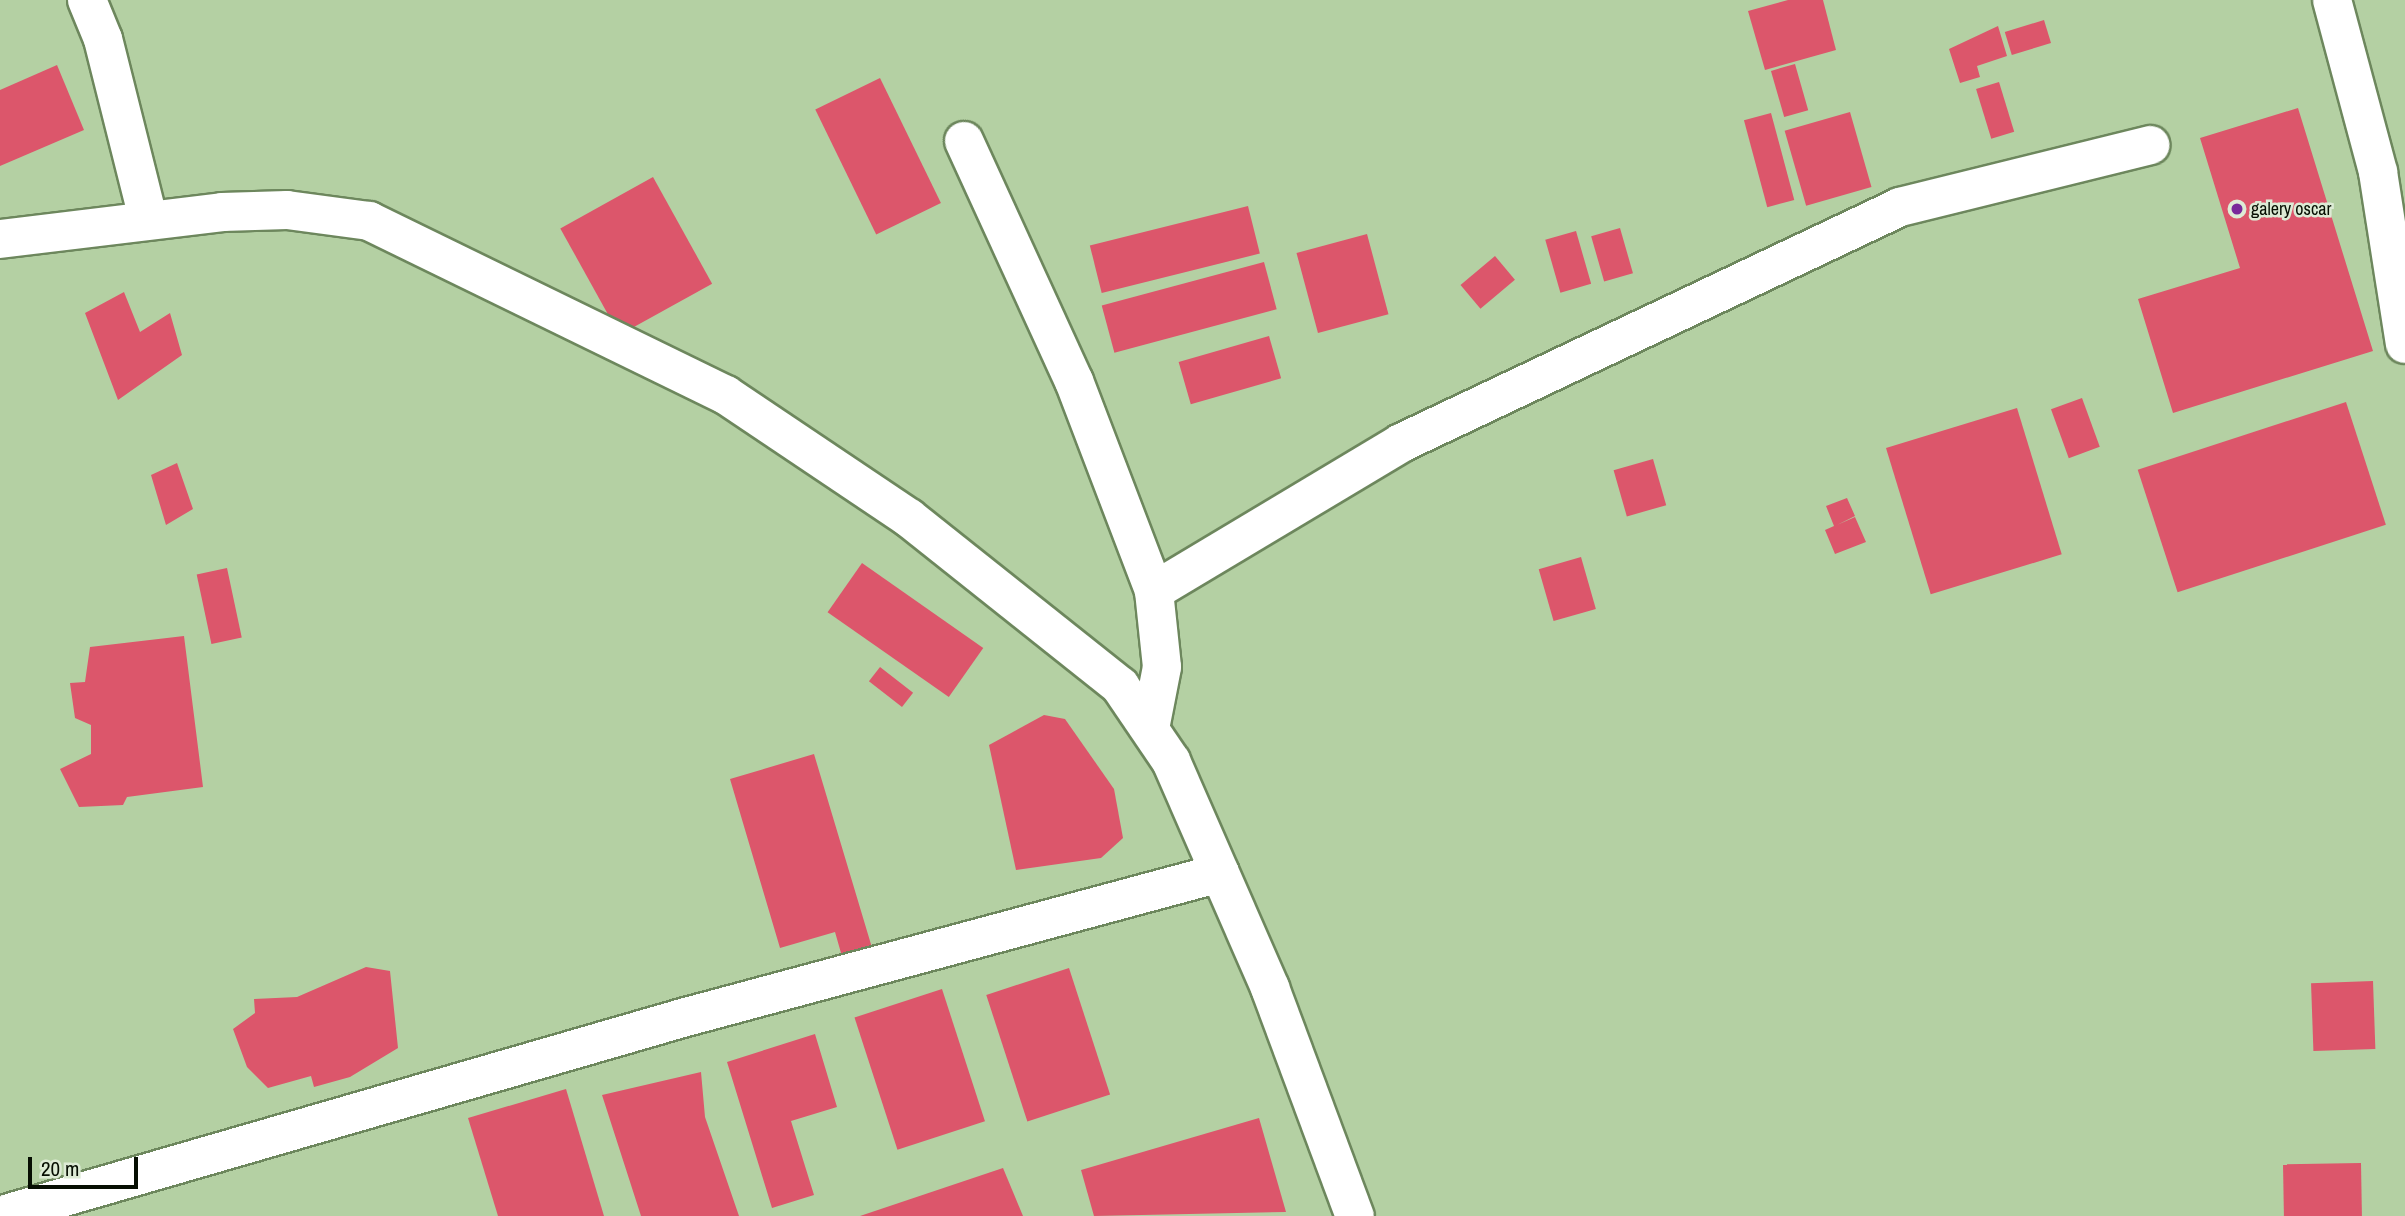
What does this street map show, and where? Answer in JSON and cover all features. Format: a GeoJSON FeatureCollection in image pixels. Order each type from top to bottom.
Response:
{"type":"FeatureCollection","features":[{"type":"Feature","properties":{"kind":"main road"},"geometry":{"type":"LineString","coordinates":[[87,0],[103,39],[148,218]]}},
{"type":"Feature","properties":{"kind":"main road"},"geometry":{"type":"LineString","coordinates":[[2332,0],[2378,172],[2405,344]]}},
{"type":"Feature","properties":{"kind":"main road"},"geometry":{"type":"LineString","coordinates":[[964,141],[1074,380],[1154,592],[1162,667],[1150,730]]}},
{"type":"Feature","properties":{"kind":"main road"},"geometry":{"type":"LineString","coordinates":[[1154,592],[1401,443],[1900,207],[2150,145]]}},
{"type":"Feature","properties":{"kind":"main road"},"geometry":{"type":"LineString","coordinates":[[0,239],[148,218],[287,210],[369,221],[726,395],[909,517],[1120,686],[1171,761],[1220,873],[1355,1216]]}},
{"type":"Feature","properties":{"kind":"main road"},"geometry":{"type":"LineString","coordinates":[[6,1206],[685,1017],[1220,873]]}},
{"type":"Feature","properties":{"kind":"building"},"geometry":{"type":"Polygon","coordinates":[[[1788,0],[1823,0],[1836,50],[1765,70],[1748,11],[1788,0]]]}},
{"type":"Feature","properties":{"kind":"building"},"geometry":{"type":"Polygon","coordinates":[[[2044,20],[2051,43],[2012,55],[2005,32],[2044,20]]]}},
{"type":"Feature","properties":{"kind":"building"},"geometry":{"type":"Polygon","coordinates":[[[1998,26],[2007,56],[1977,66],[1980,77],[1960,83],[1949,49],[1998,26]]]}},
{"type":"Feature","properties":{"kind":"building"},"geometry":{"type":"Polygon","coordinates":[[[1795,64],[1808,110],[1784,117],[1771,71],[1795,64]]]}},
{"type":"Feature","properties":{"kind":"building"},"geometry":{"type":"Polygon","coordinates":[[[57,65],[84,130],[0,166],[0,90],[57,65]]]}},
{"type":"Feature","properties":{"kind":"building"},"geometry":{"type":"Polygon","coordinates":[[[880,78],[941,203],[876,234],[815,110],[880,78]]]}},
{"type":"Feature","properties":{"kind":"building"},"geometry":{"type":"Polygon","coordinates":[[[1999,82],[2014,132],[1991,139],[1976,89],[1999,82]]]}},
{"type":"Feature","properties":{"kind":"building"},"geometry":{"type":"Polygon","coordinates":[[[2298,108],[2373,351],[2173,413],[2138,299],[2240,268],[2200,138],[2298,108]]]}},
{"type":"Feature","properties":{"kind":"building"},"geometry":{"type":"Polygon","coordinates":[[[1850,112],[1871,187],[1806,206],[1785,131],[1850,112]]]}},
{"type":"Feature","properties":{"kind":"building"},"geometry":{"type":"Polygon","coordinates":[[[1771,113],[1794,200],[1767,207],[1744,120],[1771,113]]]}},
{"type":"Feature","properties":{"kind":"building"},"geometry":{"type":"Polygon","coordinates":[[[653,177],[712,284],[619,335],[560,228],[653,177]]]}},
{"type":"Feature","properties":{"kind":"building"},"geometry":{"type":"Polygon","coordinates":[[[1248,206],[1260,254],[1102,293],[1090,245],[1248,206]]]}},
{"type":"Feature","properties":{"kind":"building"},"geometry":{"type":"Polygon","coordinates":[[[1620,228],[1633,273],[1604,281],[1591,236],[1620,228]]]}},
{"type":"Feature","properties":{"kind":"building"},"geometry":{"type":"Polygon","coordinates":[[[1576,231],[1591,284],[1560,293],[1545,240],[1576,231]]]}},
{"type":"Feature","properties":{"kind":"building"},"geometry":{"type":"Polygon","coordinates":[[[1367,234],[1388,314],[1318,333],[1296,253],[1367,234]]]}},
{"type":"Feature","properties":{"kind":"building"},"geometry":{"type":"Polygon","coordinates":[[[1495,256],[1515,280],[1480,309],[1461,285],[1495,256]]]}},
{"type":"Feature","properties":{"kind":"building"},"geometry":{"type":"Polygon","coordinates":[[[1264,262],[1277,309],[1114,353],[1102,305],[1264,262]]]}},
{"type":"Feature","properties":{"kind":"building"},"geometry":{"type":"Polygon","coordinates":[[[124,292],[140,332],[170,313],[182,355],[118,400],[85,313],[124,292]]]}},
{"type":"Feature","properties":{"kind":"building"},"geometry":{"type":"Polygon","coordinates":[[[1269,336],[1281,378],[1191,404],[1179,362],[1269,336]]]}},
{"type":"Feature","properties":{"kind":"building"},"geometry":{"type":"Polygon","coordinates":[[[2082,398],[2100,447],[2069,458],[2051,409],[2082,398]]]}},
{"type":"Feature","properties":{"kind":"building"},"geometry":{"type":"Polygon","coordinates":[[[2346,402],[2386,525],[2178,592],[2138,470],[2346,402]]]}},
{"type":"Feature","properties":{"kind":"building"},"geometry":{"type":"Polygon","coordinates":[[[2017,408],[2062,554],[1931,594],[1886,448],[2017,408]]]}},
{"type":"Feature","properties":{"kind":"building"},"geometry":{"type":"Polygon","coordinates":[[[1653,459],[1666,505],[1627,516],[1614,470],[1653,459]]]}},
{"type":"Feature","properties":{"kind":"building"},"geometry":{"type":"Polygon","coordinates":[[[177,463],[193,509],[166,525],[151,475],[177,463]]]}},
{"type":"Feature","properties":{"kind":"building"},"geometry":{"type":"Polygon","coordinates":[[[1847,498],[1855,516],[1837,525],[1855,517],[1866,542],[1835,554],[1825,530],[1834,526],[1826,506],[1847,498]]]}},
{"type":"Feature","properties":{"kind":"building"},"geometry":{"type":"Polygon","coordinates":[[[1581,557],[1596,609],[1554,621],[1539,569],[1581,557]]]}},
{"type":"Feature","properties":{"kind":"building"},"geometry":{"type":"Polygon","coordinates":[[[862,563],[983,648],[949,697],[828,612],[862,563]]]}},
{"type":"Feature","properties":{"kind":"building"},"geometry":{"type":"Polygon","coordinates":[[[227,568],[242,637],[211,644],[197,574],[227,568]]]}},
{"type":"Feature","properties":{"kind":"building"},"geometry":{"type":"Polygon","coordinates":[[[184,636],[203,787],[127,797],[123,805],[79,807],[60,769],[91,754],[91,725],[75,718],[70,683],[85,682],[90,647],[184,636]]]}},
{"type":"Feature","properties":{"kind":"building"},"geometry":{"type":"Polygon","coordinates":[[[880,667],[913,693],[902,707],[869,681],[880,667]]]}},
{"type":"Feature","properties":{"kind":"building"},"geometry":{"type":"Polygon","coordinates":[[[1044,715],[1065,719],[1114,789],[1123,838],[1101,858],[1016,870],[989,745],[1044,715]]]}},
{"type":"Feature","properties":{"kind":"building"},"geometry":{"type":"Polygon","coordinates":[[[814,754],[873,951],[843,960],[835,932],[780,948],[730,779],[814,754]]]}},
{"type":"Feature","properties":{"kind":"building"},"geometry":{"type":"Polygon","coordinates":[[[366,967],[390,971],[398,1048],[350,1077],[314,1087],[311,1076],[268,1088],[247,1067],[233,1029],[255,1013],[254,999],[297,997],[366,967]]]}},
{"type":"Feature","properties":{"kind":"building"},"geometry":{"type":"Polygon","coordinates":[[[1069,968],[1110,1094],[1027,1121],[986,995],[1069,968]]]}},
{"type":"Feature","properties":{"kind":"building"},"geometry":{"type":"Polygon","coordinates":[[[2373,981],[2375,1049],[2313,1051],[2311,983],[2373,981]]]}},
{"type":"Feature","properties":{"kind":"building"},"geometry":{"type":"Polygon","coordinates":[[[942,989],[985,1121],[897,1150],[855,1017],[942,989]]]}},
{"type":"Feature","properties":{"kind":"building"},"geometry":{"type":"Polygon","coordinates":[[[815,1034],[837,1107],[791,1121],[814,1195],[772,1208],[727,1062],[815,1034]]]}},
{"type":"Feature","properties":{"kind":"building"},"geometry":{"type":"Polygon","coordinates":[[[701,1072],[705,1117],[739,1216],[641,1216],[602,1095],[701,1072]]]}},
{"type":"Feature","properties":{"kind":"building"},"geometry":{"type":"Polygon","coordinates":[[[566,1089],[604,1216],[498,1216],[468,1118],[566,1089]]]}},
{"type":"Feature","properties":{"kind":"building"},"geometry":{"type":"Polygon","coordinates":[[[1259,1118],[1286,1212],[1094,1216],[1081,1170],[1259,1118]]]}},
{"type":"Feature","properties":{"kind":"building"},"geometry":{"type":"Polygon","coordinates":[[[2361,1163],[2362,1216],[2284,1216],[2283,1164],[2361,1163]]]}},
{"type":"Feature","properties":{"kind":"building"},"geometry":{"type":"Polygon","coordinates":[[[1003,1168],[1023,1216],[860,1216],[1003,1168]]]}},
{"type":"Feature","properties":{"kind":"place","name":"galery oscar"},"geometry":{"type":"Point","coordinates":[2237,209]}}]}
